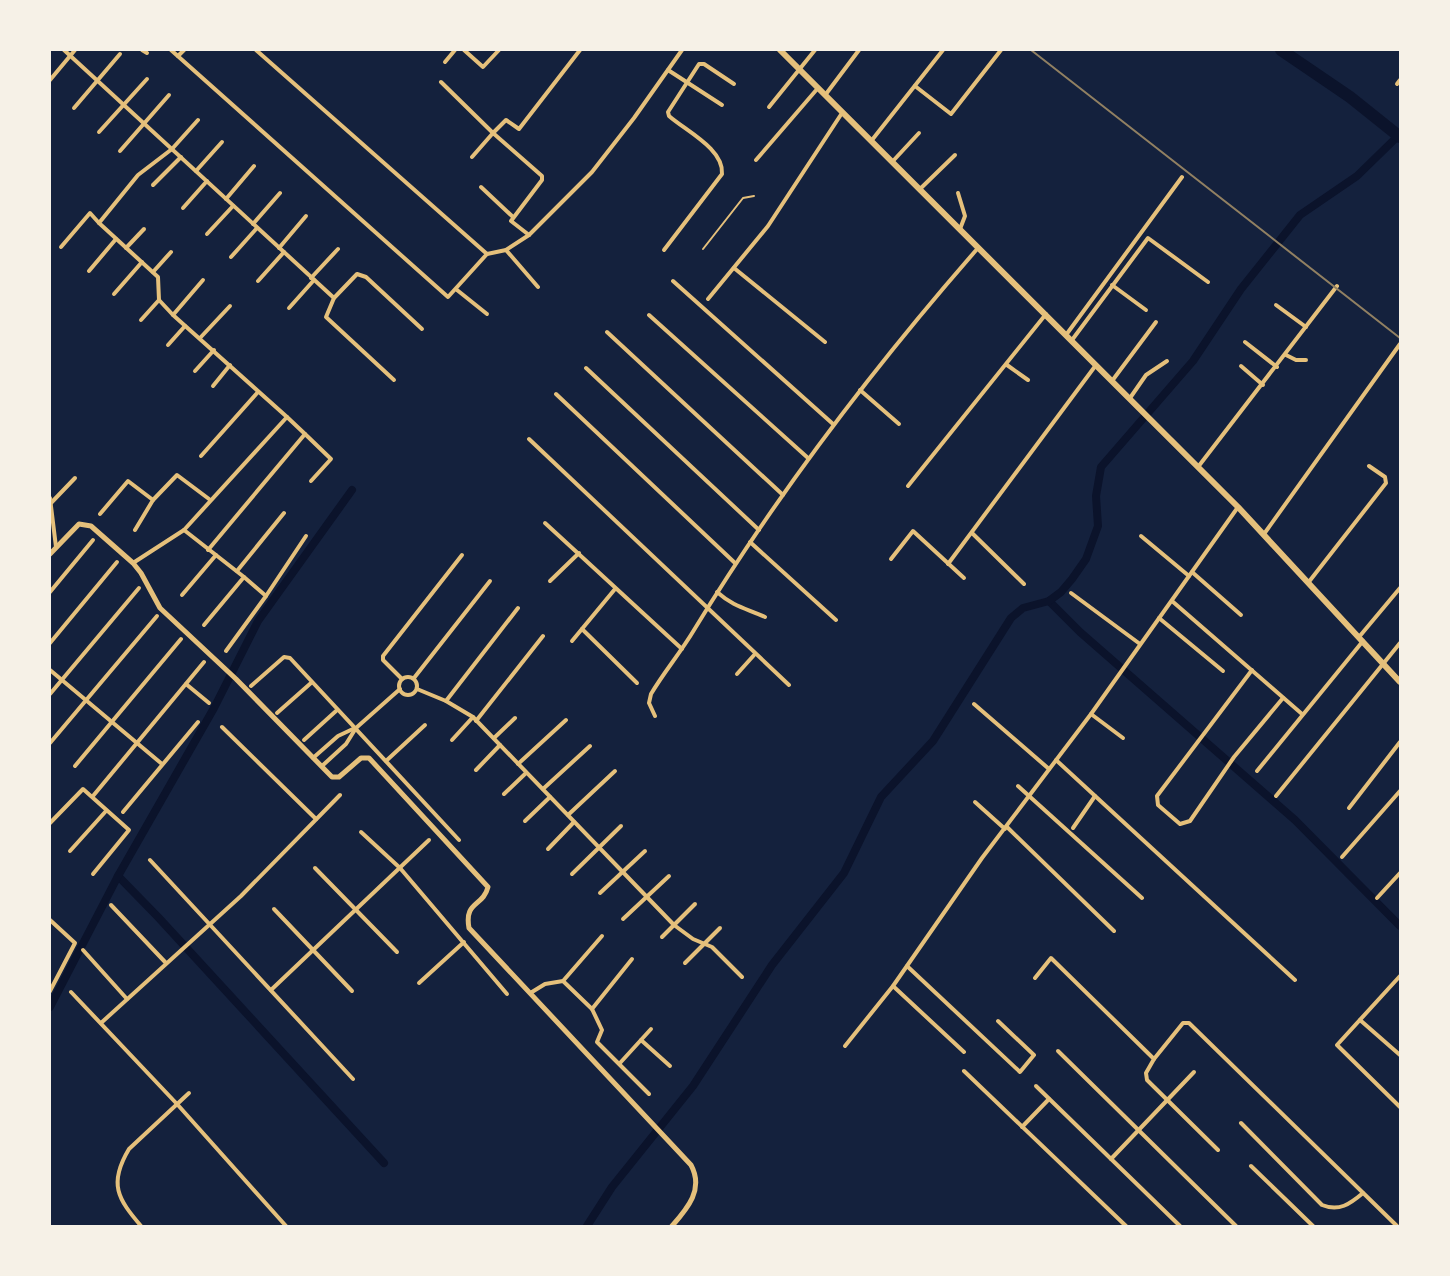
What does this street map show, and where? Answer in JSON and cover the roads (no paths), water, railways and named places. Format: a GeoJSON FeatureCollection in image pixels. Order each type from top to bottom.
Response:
{"type":"FeatureCollection","features":[{"type":"Feature","properties":{"kind":"main road"},"geometry":{"type":"LineString","coordinates":[[780,50],[1238,507],[1401,682]]}},
{"type":"Feature","properties":{"kind":"street"},"geometry":{"type":"LineString","coordinates":[[64,50],[334,298]]}},
{"type":"Feature","properties":{"kind":"street"},"geometry":{"type":"LineString","coordinates":[[50,80],[75,50]]}},
{"type":"Feature","properties":{"kind":"street"},"geometry":{"type":"LineString","coordinates":[[142,50],[147,53]]}},
{"type":"Feature","properties":{"kind":"street"},"geometry":{"type":"LineString","coordinates":[[171,50],[448,297],[457,290],[487,254],[506,250],[529,235],[592,172],[682,50]]}},
{"type":"Feature","properties":{"kind":"street"},"geometry":{"type":"LineString","coordinates":[[178,56],[184,50]]}},
{"type":"Feature","properties":{"kind":"street"},"geometry":{"type":"LineString","coordinates":[[256,50],[487,254]]}},
{"type":"Feature","properties":{"kind":"street"},"geometry":{"type":"LineString","coordinates":[[445,62],[455,50]]}},
{"type":"Feature","properties":{"kind":"street"},"geometry":{"type":"LineString","coordinates":[[464,50],[483,67],[500,50]]}},
{"type":"Feature","properties":{"kind":"street"},"geometry":{"type":"LineString","coordinates":[[472,158],[504,120],[520,128],[579,50]]}},
{"type":"Feature","properties":{"kind":"street"},"geometry":{"type":"LineString","coordinates":[[769,107],[815,50]]}},
{"type":"Feature","properties":{"kind":"street"},"geometry":{"type":"LineString","coordinates":[[826,94],[859,50]]}},
{"type":"Feature","properties":{"kind":"street"},"geometry":{"type":"LineString","coordinates":[[872,140],[943,50]]}},
{"type":"Feature","properties":{"kind":"street"},"geometry":{"type":"LineString","coordinates":[[915,86],[951,114],[1001,50]]}},
{"type":"Feature","properties":{"kind":"street"},"geometry":{"type":"LineString","coordinates":[[74,108],[120,54]]}},
{"type":"Feature","properties":{"kind":"street"},"geometry":{"type":"LineString","coordinates":[[664,250],[722,174],[721,161],[668,114],[697,65],[704,63],[735,84]]}},
{"type":"Feature","properties":{"kind":"street"},"geometry":{"type":"LineString","coordinates":[[668,70],[722,105]]}},
{"type":"Feature","properties":{"kind":"street"},"geometry":{"type":"LineString","coordinates":[[99,132],[147,79]]}},
{"type":"Feature","properties":{"kind":"street"},"geometry":{"type":"LineString","coordinates":[[441,82],[542,178],[511,222],[529,235]]}},
{"type":"Feature","properties":{"kind":"street"},"geometry":{"type":"LineString","coordinates":[[756,160],[819,87]]}},
{"type":"Feature","properties":{"kind":"street"},"geometry":{"type":"LineString","coordinates":[[120,151],[169,95]]}},
{"type":"Feature","properties":{"kind":"street"},"geometry":{"type":"LineString","coordinates":[[708,299],[801,179],[843,111]]}},
{"type":"Feature","properties":{"kind":"street"},"geometry":{"type":"LineString","coordinates":[[99,223],[138,175],[172,149],[198,120]]}},
{"type":"Feature","properties":{"kind":"street"},"geometry":{"type":"LineString","coordinates":[[893,161],[919,133]]}},
{"type":"Feature","properties":{"kind":"street"},"geometry":{"type":"LineString","coordinates":[[196,171],[222,142]]}},
{"type":"Feature","properties":{"kind":"street"},"geometry":{"type":"LineString","coordinates":[[920,189],[955,155]]}},
{"type":"Feature","properties":{"kind":"street"},"geometry":{"type":"LineString","coordinates":[[153,185],[181,157]]}},
{"type":"Feature","properties":{"kind":"street"},"geometry":{"type":"LineString","coordinates":[[226,199],[254,166]]}},
{"type":"Feature","properties":{"kind":"street"},"geometry":{"type":"LineString","coordinates":[[1066,335],[1182,177]]}},
{"type":"Feature","properties":{"kind":"street"},"geometry":{"type":"LineString","coordinates":[[183,208],[207,181]]}},
{"type":"Feature","properties":{"kind":"street"},"geometry":{"type":"LineString","coordinates":[[481,188],[513,218]]}},
{"type":"Feature","properties":{"kind":"street"},"geometry":{"type":"LineString","coordinates":[[231,257],[280,193]]}},
{"type":"Feature","properties":{"kind":"street"},"geometry":{"type":"LineString","coordinates":[[958,193],[965,216],[960,230]]}},
{"type":"Feature","properties":{"kind":"street"},"geometry":{"type":"LineString","coordinates":[[207,234],[233,206]]}},
{"type":"Feature","properties":{"kind":"street"},"geometry":{"type":"LineString","coordinates":[[61,248],[90,213],[117,238],[158,277],[159,300],[173,315],[331,459],[311,481]]}},
{"type":"Feature","properties":{"kind":"street"},"geometry":{"type":"LineString","coordinates":[[279,248],[306,216]]}},
{"type":"Feature","properties":{"kind":"street"},"geometry":{"type":"LineString","coordinates":[[126,248],[144,229]]}},
{"type":"Feature","properties":{"kind":"street"},"geometry":{"type":"LineString","coordinates":[[89,271],[117,238]]}},
{"type":"Feature","properties":{"kind":"street"},"geometry":{"type":"LineString","coordinates":[[1072,340],[1148,238],[1208,282]]}},
{"type":"Feature","properties":{"kind":"street"},"geometry":{"type":"LineString","coordinates":[[655,716],[649,703],[651,694],[735,563],[833,424],[978,248]]}},
{"type":"Feature","properties":{"kind":"street"},"geometry":{"type":"LineString","coordinates":[[289,308],[338,249]]}},
{"type":"Feature","properties":{"kind":"street"},"geometry":{"type":"LineString","coordinates":[[506,250],[538,287]]}},
{"type":"Feature","properties":{"kind":"street"},"geometry":{"type":"LineString","coordinates":[[153,272],[171,252]]}},
{"type":"Feature","properties":{"kind":"street"},"geometry":{"type":"LineString","coordinates":[[258,281],[284,252]]}},
{"type":"Feature","properties":{"kind":"street"},"geometry":{"type":"LineString","coordinates":[[114,294],[142,262]]}},
{"type":"Feature","properties":{"kind":"street"},"geometry":{"type":"LineString","coordinates":[[734,268],[825,342]]}},
{"type":"Feature","properties":{"kind":"street"},"geometry":{"type":"LineString","coordinates":[[394,380],[326,317],[334,298],[357,274],[366,277],[422,329]]}},
{"type":"Feature","properties":{"kind":"street"},"geometry":{"type":"LineString","coordinates":[[173,315],[203,280]]}},
{"type":"Feature","properties":{"kind":"street"},"geometry":{"type":"LineString","coordinates":[[673,281],[833,424]]}},
{"type":"Feature","properties":{"kind":"street"},"geometry":{"type":"LineString","coordinates":[[1113,285],[1146,310]]}},
{"type":"Feature","properties":{"kind":"street"},"geometry":{"type":"LineString","coordinates":[[1198,467],[1337,286]]}},
{"type":"Feature","properties":{"kind":"street"},"geometry":{"type":"LineString","coordinates":[[457,290],[487,314]]}},
{"type":"Feature","properties":{"kind":"street"},"geometry":{"type":"LineString","coordinates":[[141,320],[159,300]]}},
{"type":"Feature","properties":{"kind":"street"},"geometry":{"type":"LineString","coordinates":[[1276,305],[1306,327]]}},
{"type":"Feature","properties":{"kind":"street"},"geometry":{"type":"LineString","coordinates":[[200,338],[230,306]]}},
{"type":"Feature","properties":{"kind":"street"},"geometry":{"type":"LineString","coordinates":[[908,486],[1046,314]]}},
{"type":"Feature","properties":{"kind":"street"},"geometry":{"type":"LineString","coordinates":[[649,315],[808,458]]}},
{"type":"Feature","properties":{"kind":"street"},"geometry":{"type":"LineString","coordinates":[[1112,381],[1156,322]]}},
{"type":"Feature","properties":{"kind":"street"},"geometry":{"type":"LineString","coordinates":[[168,345],[185,326]]}},
{"type":"Feature","properties":{"kind":"street"},"geometry":{"type":"LineString","coordinates":[[607,332],[783,495]]}},
{"type":"Feature","properties":{"kind":"street"},"geometry":{"type":"LineString","coordinates":[[1245,342],[1277,367]]}},
{"type":"Feature","properties":{"kind":"street"},"geometry":{"type":"LineString","coordinates":[[1263,534],[1401,344]]}},
{"type":"Feature","properties":{"kind":"street"},"geometry":{"type":"LineString","coordinates":[[195,370],[214,350]]}},
{"type":"Feature","properties":{"kind":"street"},"geometry":{"type":"LineString","coordinates":[[1286,355],[1296,360],[1306,360]]}},
{"type":"Feature","properties":{"kind":"street"},"geometry":{"type":"LineString","coordinates":[[1130,399],[1146,375],[1167,361]]}},
{"type":"Feature","properties":{"kind":"street"},"geometry":{"type":"LineString","coordinates":[[213,386],[230,365]]}},
{"type":"Feature","properties":{"kind":"street"},"geometry":{"type":"LineString","coordinates":[[1007,365],[1028,380]]}},
{"type":"Feature","properties":{"kind":"street"},"geometry":{"type":"LineString","coordinates":[[948,564],[1096,365]]}},
{"type":"Feature","properties":{"kind":"street"},"geometry":{"type":"LineString","coordinates":[[1241,366],[1263,385]]}},
{"type":"Feature","properties":{"kind":"street"},"geometry":{"type":"LineString","coordinates":[[586,368],[759,530]]}},
{"type":"Feature","properties":{"kind":"street"},"geometry":{"type":"LineString","coordinates":[[860,390],[899,424]]}},
{"type":"Feature","properties":{"kind":"street"},"geometry":{"type":"LineString","coordinates":[[201,456],[258,392]]}},
{"type":"Feature","properties":{"kind":"street"},"geometry":{"type":"LineString","coordinates":[[556,394],[735,563]]}},
{"type":"Feature","properties":{"kind":"street"},"geometry":{"type":"LineString","coordinates":[[133,563],[184,530],[209,499],[286,417]]}},
{"type":"Feature","properties":{"kind":"street"},"geometry":{"type":"LineString","coordinates":[[208,550],[305,434]]}},
{"type":"Feature","properties":{"kind":"street"},"geometry":{"type":"LineString","coordinates":[[529,439],[789,685]]}},
{"type":"Feature","properties":{"kind":"street"},"geometry":{"type":"LineString","coordinates":[[1308,583],[1386,483],[1385,477],[1370,466]]}},
{"type":"Feature","properties":{"kind":"street"},"geometry":{"type":"LineString","coordinates":[[135,530],[153,500],[177,474],[209,499]]}},
{"type":"Feature","properties":{"kind":"street"},"geometry":{"type":"LineString","coordinates":[[56,547],[50,501],[75,478]]}},
{"type":"Feature","properties":{"kind":"street"},"geometry":{"type":"LineString","coordinates":[[100,514],[128,481],[153,500]]}},
{"type":"Feature","properties":{"kind":"street"},"geometry":{"type":"LineString","coordinates":[[845,1046],[893,986],[1238,507]]}},
{"type":"Feature","properties":{"kind":"street"},"geometry":{"type":"LineString","coordinates":[[237,571],[284,513]]}},
{"type":"Feature","properties":{"kind":"street"},"geometry":{"type":"LineString","coordinates":[[50,554],[75,527],[83,523],[91,526],[133,563],[160,608],[220,663],[320,768],[337,778],[361,758],[369,758],[488,887],[483,897],[470,909],[467,916],[469,928],[669,1138],[691,1165],[697,1181],[693,1198],[672,1227]]}},
{"type":"Feature","properties":{"kind":"street"},"geometry":{"type":"LineString","coordinates":[[545,523],[681,649]]}},
{"type":"Feature","properties":{"kind":"street"},"geometry":{"type":"LineString","coordinates":[[184,530],[266,596]]}},
{"type":"Feature","properties":{"kind":"street"},"geometry":{"type":"LineString","coordinates":[[891,559],[913,531],[964,578]]}},
{"type":"Feature","properties":{"kind":"street"},"geometry":{"type":"LineString","coordinates":[[972,533],[1024,584]]}},
{"type":"Feature","properties":{"kind":"street"},"geometry":{"type":"LineString","coordinates":[[226,651],[306,536]]}},
{"type":"Feature","properties":{"kind":"street"},"geometry":{"type":"LineString","coordinates":[[1142,536],[1241,615]]}},
{"type":"Feature","properties":{"kind":"street"},"geometry":{"type":"LineString","coordinates":[[50,592],[93,540]]}},
{"type":"Feature","properties":{"kind":"street"},"geometry":{"type":"LineString","coordinates":[[750,542],[836,620]]}},
{"type":"Feature","properties":{"kind":"street"},"geometry":{"type":"LineString","coordinates":[[550,581],[579,553]]}},
{"type":"Feature","properties":{"kind":"street"},"geometry":{"type":"LineString","coordinates":[[182,596],[216,555]]}},
{"type":"Feature","properties":{"kind":"street"},"geometry":{"type":"LineString","coordinates":[[462,555],[383,656],[383,660],[402,679],[414,678],[490,581]]}},
{"type":"Feature","properties":{"kind":"street"},"geometry":{"type":"LineString","coordinates":[[50,643],[117,562]]}},
{"type":"Feature","properties":{"kind":"street"},"geometry":{"type":"LineString","coordinates":[[204,625],[244,576]]}},
{"type":"Feature","properties":{"kind":"street"},"geometry":{"type":"LineString","coordinates":[[50,694],[139,588]]}},
{"type":"Feature","properties":{"kind":"street"},"geometry":{"type":"LineString","coordinates":[[1257,771],[1401,588]]}},
{"type":"Feature","properties":{"kind":"street"},"geometry":{"type":"LineString","coordinates":[[572,641],[615,589]]}},
{"type":"Feature","properties":{"kind":"street"},"geometry":{"type":"LineString","coordinates":[[717,592],[735,608],[744,608],[765,617]]}},
{"type":"Feature","properties":{"kind":"street"},"geometry":{"type":"LineString","coordinates":[[1071,593],[1140,644]]}},
{"type":"Feature","properties":{"kind":"street"},"geometry":{"type":"LineString","coordinates":[[1172,601],[1302,714]]}},
{"type":"Feature","properties":{"kind":"street"},"geometry":{"type":"LineString","coordinates":[[446,701],[518,608]]}},
{"type":"Feature","properties":{"kind":"street"},"geometry":{"type":"LineString","coordinates":[[50,742],[157,616]]}},
{"type":"Feature","properties":{"kind":"street"},"geometry":{"type":"LineString","coordinates":[[1159,618],[1223,671]]}},
{"type":"Feature","properties":{"kind":"street"},"geometry":{"type":"LineString","coordinates":[[582,629],[637,683]]}},
{"type":"Feature","properties":{"kind":"street"},"geometry":{"type":"LineString","coordinates":[[452,741],[474,719],[543,636]]}},
{"type":"Feature","properties":{"kind":"street"},"geometry":{"type":"LineString","coordinates":[[75,766],[181,639]]}},
{"type":"Feature","properties":{"kind":"street"},"geometry":{"type":"LineString","coordinates":[[1276,796],[1401,643]]}},
{"type":"Feature","properties":{"kind":"street"},"geometry":{"type":"LineString","coordinates":[[737,674],[755,654]]}},
{"type":"Feature","properties":{"kind":"street"},"geometry":{"type":"LineString","coordinates":[[251,686],[287,657],[459,840]]}},
{"type":"Feature","properties":{"kind":"street"},"geometry":{"type":"LineString","coordinates":[[93,795],[204,662]]}},
{"type":"Feature","properties":{"kind":"street"},"geometry":{"type":"LineString","coordinates":[[50,670],[162,764]]}},
{"type":"Feature","properties":{"kind":"street"},"geometry":{"type":"LineString","coordinates":[[1251,670],[1157,796],[1158,805],[1180,824],[1190,821],[1234,757],[1283,698]]}},
{"type":"Feature","properties":{"kind":"street"},"geometry":{"type":"LineString","coordinates":[[414,678],[417,689]]}},
{"type":"Feature","properties":{"kind":"street"},"geometry":{"type":"LineString","coordinates":[[320,768],[346,744],[356,728],[400,689],[402,679]]}},
{"type":"Feature","properties":{"kind":"street"},"geometry":{"type":"LineString","coordinates":[[277,713],[311,683]]}},
{"type":"Feature","properties":{"kind":"street"},"geometry":{"type":"LineString","coordinates":[[186,684],[209,703]]}},
{"type":"Feature","properties":{"kind":"street"},"geometry":{"type":"LineString","coordinates":[[400,689],[408,695],[417,689]]}},
{"type":"Feature","properties":{"kind":"street"},"geometry":{"type":"LineString","coordinates":[[417,689],[446,701],[474,719],[674,925],[693,939],[705,943],[742,977]]}},
{"type":"Feature","properties":{"kind":"street"},"geometry":{"type":"LineString","coordinates":[[974,704],[1049,769]]}},
{"type":"Feature","properties":{"kind":"street"},"geometry":{"type":"LineString","coordinates":[[304,740],[336,711]]}},
{"type":"Feature","properties":{"kind":"street"},"geometry":{"type":"LineString","coordinates":[[1090,714],[1123,738]]}},
{"type":"Feature","properties":{"kind":"street"},"geometry":{"type":"LineString","coordinates":[[493,738],[515,718]]}},
{"type":"Feature","properties":{"kind":"street"},"geometry":{"type":"LineString","coordinates":[[518,764],[566,720]]}},
{"type":"Feature","properties":{"kind":"street"},"geometry":{"type":"LineString","coordinates":[[123,812],[198,722]]}},
{"type":"Feature","properties":{"kind":"street"},"geometry":{"type":"LineString","coordinates":[[386,761],[424,725]]}},
{"type":"Feature","properties":{"kind":"street"},"geometry":{"type":"LineString","coordinates":[[222,727],[316,819]]}},
{"type":"Feature","properties":{"kind":"street"},"geometry":{"type":"LineString","coordinates":[[312,759],[338,736],[356,728]]}},
{"type":"Feature","properties":{"kind":"street"},"geometry":{"type":"LineString","coordinates":[[1348,808],[1401,742]]}},
{"type":"Feature","properties":{"kind":"street"},"geometry":{"type":"LineString","coordinates":[[476,770],[500,745]]}},
{"type":"Feature","properties":{"kind":"street"},"geometry":{"type":"LineString","coordinates":[[543,789],[590,746]]}},
{"type":"Feature","properties":{"kind":"street"},"geometry":{"type":"LineString","coordinates":[[1056,760],[1294,980]]}},
{"type":"Feature","properties":{"kind":"street"},"geometry":{"type":"LineString","coordinates":[[568,815],[615,771]]}},
{"type":"Feature","properties":{"kind":"street"},"geometry":{"type":"LineString","coordinates":[[504,794],[526,773]]}},
{"type":"Feature","properties":{"kind":"street"},"geometry":{"type":"LineString","coordinates":[[1018,786],[1142,898]]}},
{"type":"Feature","properties":{"kind":"street"},"geometry":{"type":"LineString","coordinates":[[50,823],[81,789],[93,795],[129,832],[93,874]]}},
{"type":"Feature","properties":{"kind":"street"},"geometry":{"type":"LineString","coordinates":[[1342,857],[1401,791]]}},
{"type":"Feature","properties":{"kind":"street"},"geometry":{"type":"LineString","coordinates":[[101,1023],[241,896],[340,795]]}},
{"type":"Feature","properties":{"kind":"street"},"geometry":{"type":"LineString","coordinates":[[1072,828],[1095,796]]}},
{"type":"Feature","properties":{"kind":"street"},"geometry":{"type":"LineString","coordinates":[[525,821],[550,797]]}},
{"type":"Feature","properties":{"kind":"street"},"geometry":{"type":"LineString","coordinates":[[975,802],[1006,828],[1114,931]]}},
{"type":"Feature","properties":{"kind":"street"},"geometry":{"type":"LineString","coordinates":[[70,851],[106,810]]}},
{"type":"Feature","properties":{"kind":"street"},"geometry":{"type":"LineString","coordinates":[[548,849],[574,822]]}},
{"type":"Feature","properties":{"kind":"street"},"geometry":{"type":"LineString","coordinates":[[572,874],[621,826]]}},
{"type":"Feature","properties":{"kind":"street"},"geometry":{"type":"LineString","coordinates":[[361,832],[400,868],[507,994]]}},
{"type":"Feature","properties":{"kind":"street"},"geometry":{"type":"LineString","coordinates":[[271,990],[429,840]]}},
{"type":"Feature","properties":{"kind":"street"},"geometry":{"type":"LineString","coordinates":[[600,893],[645,851]]}},
{"type":"Feature","properties":{"kind":"street"},"geometry":{"type":"LineString","coordinates":[[150,860],[352,1079]]}},
{"type":"Feature","properties":{"kind":"street"},"geometry":{"type":"LineString","coordinates":[[315,868],[397,952]]}},
{"type":"Feature","properties":{"kind":"street"},"geometry":{"type":"LineString","coordinates":[[1377,898],[1401,873]]}},
{"type":"Feature","properties":{"kind":"street"},"geometry":{"type":"LineString","coordinates":[[623,919],[669,876]]}},
{"type":"Feature","properties":{"kind":"street"},"geometry":{"type":"LineString","coordinates":[[662,938],[695,904]]}},
{"type":"Feature","properties":{"kind":"street"},"geometry":{"type":"LineString","coordinates":[[111,905],[166,963]]}},
{"type":"Feature","properties":{"kind":"street"},"geometry":{"type":"LineString","coordinates":[[274,909],[352,991]]}},
{"type":"Feature","properties":{"kind":"street"},"geometry":{"type":"LineString","coordinates":[[50,920],[75,943],[50,991]]}},
{"type":"Feature","properties":{"kind":"street"},"geometry":{"type":"LineString","coordinates":[[685,963],[720,928]]}},
{"type":"Feature","properties":{"kind":"street"},"geometry":{"type":"LineString","coordinates":[[532,992],[545,984],[563,981],[602,936]]}},
{"type":"Feature","properties":{"kind":"street"},"geometry":{"type":"LineString","coordinates":[[419,983],[464,942]]}},
{"type":"Feature","properties":{"kind":"street"},"geometry":{"type":"LineString","coordinates":[[83,950],[128,999]]}},
{"type":"Feature","properties":{"kind":"street"},"geometry":{"type":"LineString","coordinates":[[1035,978],[1051,958],[1155,1059]]}},
{"type":"Feature","properties":{"kind":"street"},"geometry":{"type":"LineString","coordinates":[[592,1009],[632,959]]}},
{"type":"Feature","properties":{"kind":"street"},"geometry":{"type":"LineString","coordinates":[[907,966],[1020,1072],[1034,1055],[998,1021]]}},
{"type":"Feature","properties":{"kind":"street"},"geometry":{"type":"LineString","coordinates":[[1401,976],[1338,1042],[1338,1047],[1401,1107]]}},
{"type":"Feature","properties":{"kind":"street"},"geometry":{"type":"LineString","coordinates":[[563,981],[592,1009],[602,1030],[597,1042],[649,1094]]}},
{"type":"Feature","properties":{"kind":"street"},"geometry":{"type":"LineString","coordinates":[[893,986],[964,1052]]}},
{"type":"Feature","properties":{"kind":"street"},"geometry":{"type":"LineString","coordinates":[[71,992],[177,1104],[286,1227]]}},
{"type":"Feature","properties":{"kind":"street"},"geometry":{"type":"LineString","coordinates":[[1360,1020],[1401,1056]]}},
{"type":"Feature","properties":{"kind":"street"},"geometry":{"type":"LineString","coordinates":[[1218,1150],[1168,1102],[1146,1077],[1155,1059],[1183,1023],[1189,1023],[1397,1227]]}},
{"type":"Feature","properties":{"kind":"street"},"geometry":{"type":"LineString","coordinates":[[620,1063],[651,1029]]}},
{"type":"Feature","properties":{"kind":"street"},"geometry":{"type":"LineString","coordinates":[[641,1040],[670,1066]]}},
{"type":"Feature","properties":{"kind":"street"},"geometry":{"type":"LineString","coordinates":[[1058,1051],[1236,1227]]}},
{"type":"Feature","properties":{"kind":"street"},"geometry":{"type":"LineString","coordinates":[[964,1071],[1126,1227]]}},
{"type":"Feature","properties":{"kind":"street"},"geometry":{"type":"LineString","coordinates":[[1111,1159],[1168,1102],[1194,1072]]}},
{"type":"Feature","properties":{"kind":"street"},"geometry":{"type":"LineString","coordinates":[[1036,1086],[1180,1227]]}},
{"type":"Feature","properties":{"kind":"street"},"geometry":{"type":"LineString","coordinates":[[141,1227],[120,1202],[117,1189],[122,1161],[129,1149],[189,1093]]}},
{"type":"Feature","properties":{"kind":"street"},"geometry":{"type":"LineString","coordinates":[[1022,1127],[1049,1099]]}},
{"type":"Feature","properties":{"kind":"street"},"geometry":{"type":"LineString","coordinates":[[1241,1123],[1322,1205],[1338,1208],[1349,1205],[1363,1193]]}},
{"type":"Feature","properties":{"kind":"street"},"geometry":{"type":"LineString","coordinates":[[1251,1166],[1313,1227]]}},
{"type":"Feature","properties":{"kind":"lane"},"geometry":{"type":"LineString","coordinates":[[702,249],[743,198],[754,196]]}},
{"type":"Feature","properties":{"kind":"waterway"},"geometry":{"type":"LineString","coordinates":[[1281,50],[1350,97],[1400,137]]}},
{"type":"Feature","properties":{"kind":"waterway"},"geometry":{"type":"LineString","coordinates":[[587,1226],[612,1187],[693,1086],[772,965],[844,873],[881,797],[933,741],[1011,618],[1023,608],[1049,601],[1061,592],[1086,559],[1098,526],[1096,496],[1101,467],[1193,361],[1241,289],[1300,215],[1357,176],[1399,135]]}},
{"type":"Feature","properties":{"kind":"waterway"},"geometry":{"type":"LineString","coordinates":[[50,1007],[118,876],[214,708],[258,621],[352,490]]}},
{"type":"Feature","properties":{"kind":"waterway"},"geometry":{"type":"LineString","coordinates":[[1049,601],[1080,632],[1295,820],[1400,926]]}},
{"type":"Feature","properties":{"kind":"waterway"},"geometry":{"type":"LineString","coordinates":[[118,876],[384,1163]]}},
{"type":"Feature","properties":{"kind":"railway"},"geometry":{"type":"LineString","coordinates":[[1031,50],[1400,338]]}}]}
